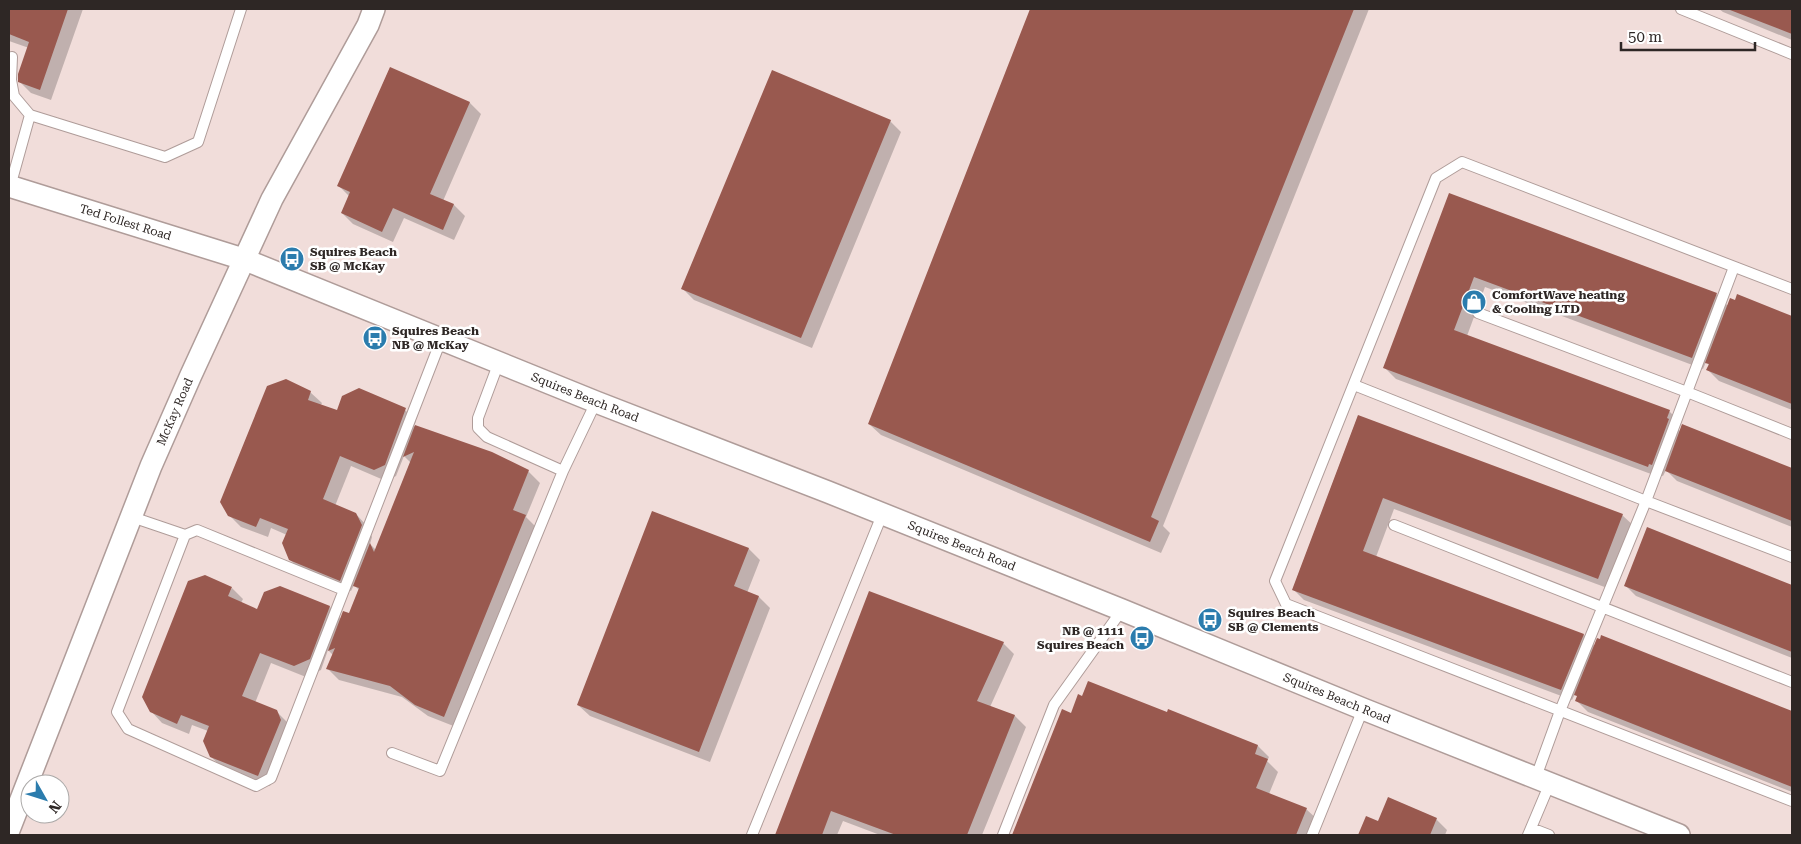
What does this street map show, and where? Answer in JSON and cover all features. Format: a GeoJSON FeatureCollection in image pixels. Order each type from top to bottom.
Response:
{"type":"FeatureCollection","features":[{"type":"Feature","properties":{"kind":"street","name":"McKay Road"},"geometry":{"type":"LineString","coordinates":[[9,830],[151,466],[272,199],[368,25],[374,9]]}},
{"type":"Feature","properties":{"kind":"street","name":"Ted Follest Road"},"geometry":{"type":"LineString","coordinates":[[9,187],[243,260]]}},
{"type":"Feature","properties":{"kind":"street","name":"Squires Beach Road"},"geometry":{"type":"LineString","coordinates":[[243,260],[596,402],[810,485],[1679,835]]}},
{"type":"Feature","properties":{"kind":"lane"},"geometry":{"type":"LineString","coordinates":[[12,56],[11,80],[14,96],[30,115],[165,157],[198,142],[241,9]]}},
{"type":"Feature","properties":{"kind":"lane"},"geometry":{"type":"LineString","coordinates":[[1681,9],[1792,54]]}},
{"type":"Feature","properties":{"kind":"lane"},"geometry":{"type":"LineString","coordinates":[[9,187],[30,115]]}},
{"type":"Feature","properties":{"kind":"lane"},"geometry":{"type":"LineString","coordinates":[[1792,289],[1462,162],[1436,178],[1275,580],[1286,604],[1792,801]]}},
{"type":"Feature","properties":{"kind":"lane"},"geometry":{"type":"LineString","coordinates":[[1549,835],[1530,832],[1560,710],[1646,501],[1734,267]]}},
{"type":"Feature","properties":{"kind":"lane"},"geometry":{"type":"LineString","coordinates":[[1478,313],[1792,434]]}},
{"type":"Feature","properties":{"kind":"lane"},"geometry":{"type":"LineString","coordinates":[[185,535],[117,712],[128,729],[256,786],[271,778],[442,340]]}},
{"type":"Feature","properties":{"kind":"lane"},"geometry":{"type":"LineString","coordinates":[[499,362],[478,418],[478,428],[487,436],[563,471]]}},
{"type":"Feature","properties":{"kind":"lane"},"geometry":{"type":"LineString","coordinates":[[1354,385],[1792,557]]}},
{"type":"Feature","properties":{"kind":"lane"},"geometry":{"type":"LineString","coordinates":[[392,753],[440,771],[563,471],[596,402]]}},
{"type":"Feature","properties":{"kind":"lane"},"geometry":{"type":"LineString","coordinates":[[752,835],[882,515]]}},
{"type":"Feature","properties":{"kind":"lane"},"geometry":{"type":"LineString","coordinates":[[132,517],[185,535],[197,530],[344,590]]}},
{"type":"Feature","properties":{"kind":"lane"},"geometry":{"type":"LineString","coordinates":[[1394,525],[1792,682]]}},
{"type":"Feature","properties":{"kind":"lane"},"geometry":{"type":"LineString","coordinates":[[1003,835],[1054,705],[1122,610]]}},
{"type":"Feature","properties":{"kind":"lane"},"geometry":{"type":"LineString","coordinates":[[1312,835],[1363,709]]}},
{"type":"Feature","properties":{"kind":"building"},"geometry":{"type":"Polygon","coordinates":[[[9,9],[68,9],[40,90],[18,82],[18,74],[29,42],[9,34],[9,9]]]}},
{"type":"Feature","properties":{"kind":"building"},"geometry":{"type":"Polygon","coordinates":[[[1030,9],[1354,9],[1151,517],[1159,521],[1150,542],[868,424],[1030,9]]]}},
{"type":"Feature","properties":{"kind":"building"},"geometry":{"type":"Polygon","coordinates":[[[1792,9],[1792,34],[1730,10],[1792,9]]]}},
{"type":"Feature","properties":{"kind":"building"},"geometry":{"type":"Polygon","coordinates":[[[390,67],[470,102],[430,194],[454,204],[443,230],[393,208],[382,232],[341,213],[350,192],[337,186],[390,67]]]}},
{"type":"Feature","properties":{"kind":"building"},"geometry":{"type":"Polygon","coordinates":[[[772,70],[891,120],[801,338],[681,289],[772,70]]]}},
{"type":"Feature","properties":{"kind":"building"},"geometry":{"type":"Polygon","coordinates":[[[1449,193],[1717,293],[1692,358],[1474,277],[1454,330],[1670,410],[1667,418],[1669,419],[1652,465],[1649,464],[1648,467],[1383,368],[1449,193]]]}},
{"type":"Feature","properties":{"kind":"building"},"geometry":{"type":"Polygon","coordinates":[[[1737,294],[1792,316],[1792,404],[1706,370],[1709,364],[1705,363],[1730,298],[1735,300],[1737,294]]]}},
{"type":"Feature","properties":{"kind":"building"},"geometry":{"type":"Polygon","coordinates":[[[286,379],[311,391],[308,400],[337,410],[342,396],[359,388],[406,408],[385,465],[374,470],[340,456],[323,499],[356,513],[362,525],[340,581],[289,560],[282,543],[288,529],[260,518],[256,527],[228,516],[220,502],[267,386],[286,379]]]}},
{"type":"Feature","properties":{"kind":"building"},"geometry":{"type":"Polygon","coordinates":[[[1358,415],[1623,514],[1598,579],[1383,498],[1363,551],[1584,634],[1561,690],[1292,590],[1358,415]]]}},
{"type":"Feature","properties":{"kind":"building"},"geometry":{"type":"Polygon","coordinates":[[[1682,424],[1792,468],[1792,521],[1665,471],[1682,424]]]}},
{"type":"Feature","properties":{"kind":"building"},"geometry":{"type":"Polygon","coordinates":[[[415,425],[492,452],[529,470],[513,510],[526,515],[444,717],[415,705],[390,686],[326,669],[335,648],[328,651],[343,611],[349,613],[359,588],[353,586],[370,543],[374,552],[414,452],[403,457],[415,425]]]}},
{"type":"Feature","properties":{"kind":"building"},"geometry":{"type":"Polygon","coordinates":[[[652,511],[749,548],[734,586],[759,596],[699,752],[577,705],[652,511]]]}},
{"type":"Feature","properties":{"kind":"building"},"geometry":{"type":"Polygon","coordinates":[[[1647,527],[1792,585],[1792,652],[1624,586],[1647,527]]]}},
{"type":"Feature","properties":{"kind":"building"},"geometry":{"type":"Polygon","coordinates":[[[205,575],[232,587],[228,596],[257,609],[264,592],[280,586],[330,606],[310,659],[294,666],[260,653],[242,696],[277,710],[281,720],[258,776],[210,757],[203,741],[209,726],[181,715],[177,724],[150,712],[142,697],[188,581],[205,575]]]}},
{"type":"Feature","properties":{"kind":"building"},"geometry":{"type":"Polygon","coordinates":[[[869,591],[1004,642],[977,701],[1015,715],[967,835],[896,835],[831,811],[822,835],[775,835],[869,591]]]}},
{"type":"Feature","properties":{"kind":"building"},"geometry":{"type":"Polygon","coordinates":[[[1601,635],[1792,711],[1792,787],[1575,701],[1577,696],[1574,695],[1597,638],[1600,639],[1601,635]]]}},
{"type":"Feature","properties":{"kind":"building"},"geometry":{"type":"Polygon","coordinates":[[[1088,681],[1167,712],[1168,709],[1258,745],[1255,754],[1268,759],[1256,788],[1307,808],[1296,835],[1012,835],[1062,709],[1071,713],[1078,694],[1082,696],[1088,681]]]}},
{"type":"Feature","properties":{"kind":"building"},"geometry":{"type":"Polygon","coordinates":[[[1388,797],[1437,818],[1430,835],[1358,835],[1366,816],[1378,821],[1388,797]]]}},
{"type":"Feature","properties":{"kind":"place","name":"Squires Beach SB @ McKay"},"geometry":{"type":"Point","coordinates":[292,259]}},
{"type":"Feature","properties":{"kind":"place","name":"ComfortWave heating & Cooling LTD"},"geometry":{"type":"Point","coordinates":[1474,302]}},
{"type":"Feature","properties":{"kind":"place","name":"Squires Beach NB @ McKay"},"geometry":{"type":"Point","coordinates":[375,338]}},
{"type":"Feature","properties":{"kind":"place","name":"Squires Beach SB @ Clements"},"geometry":{"type":"Point","coordinates":[1210,620]}},
{"type":"Feature","properties":{"kind":"place","name":"NB @ 1111 Squires Beach"},"geometry":{"type":"Point","coordinates":[1142,638]}}]}
